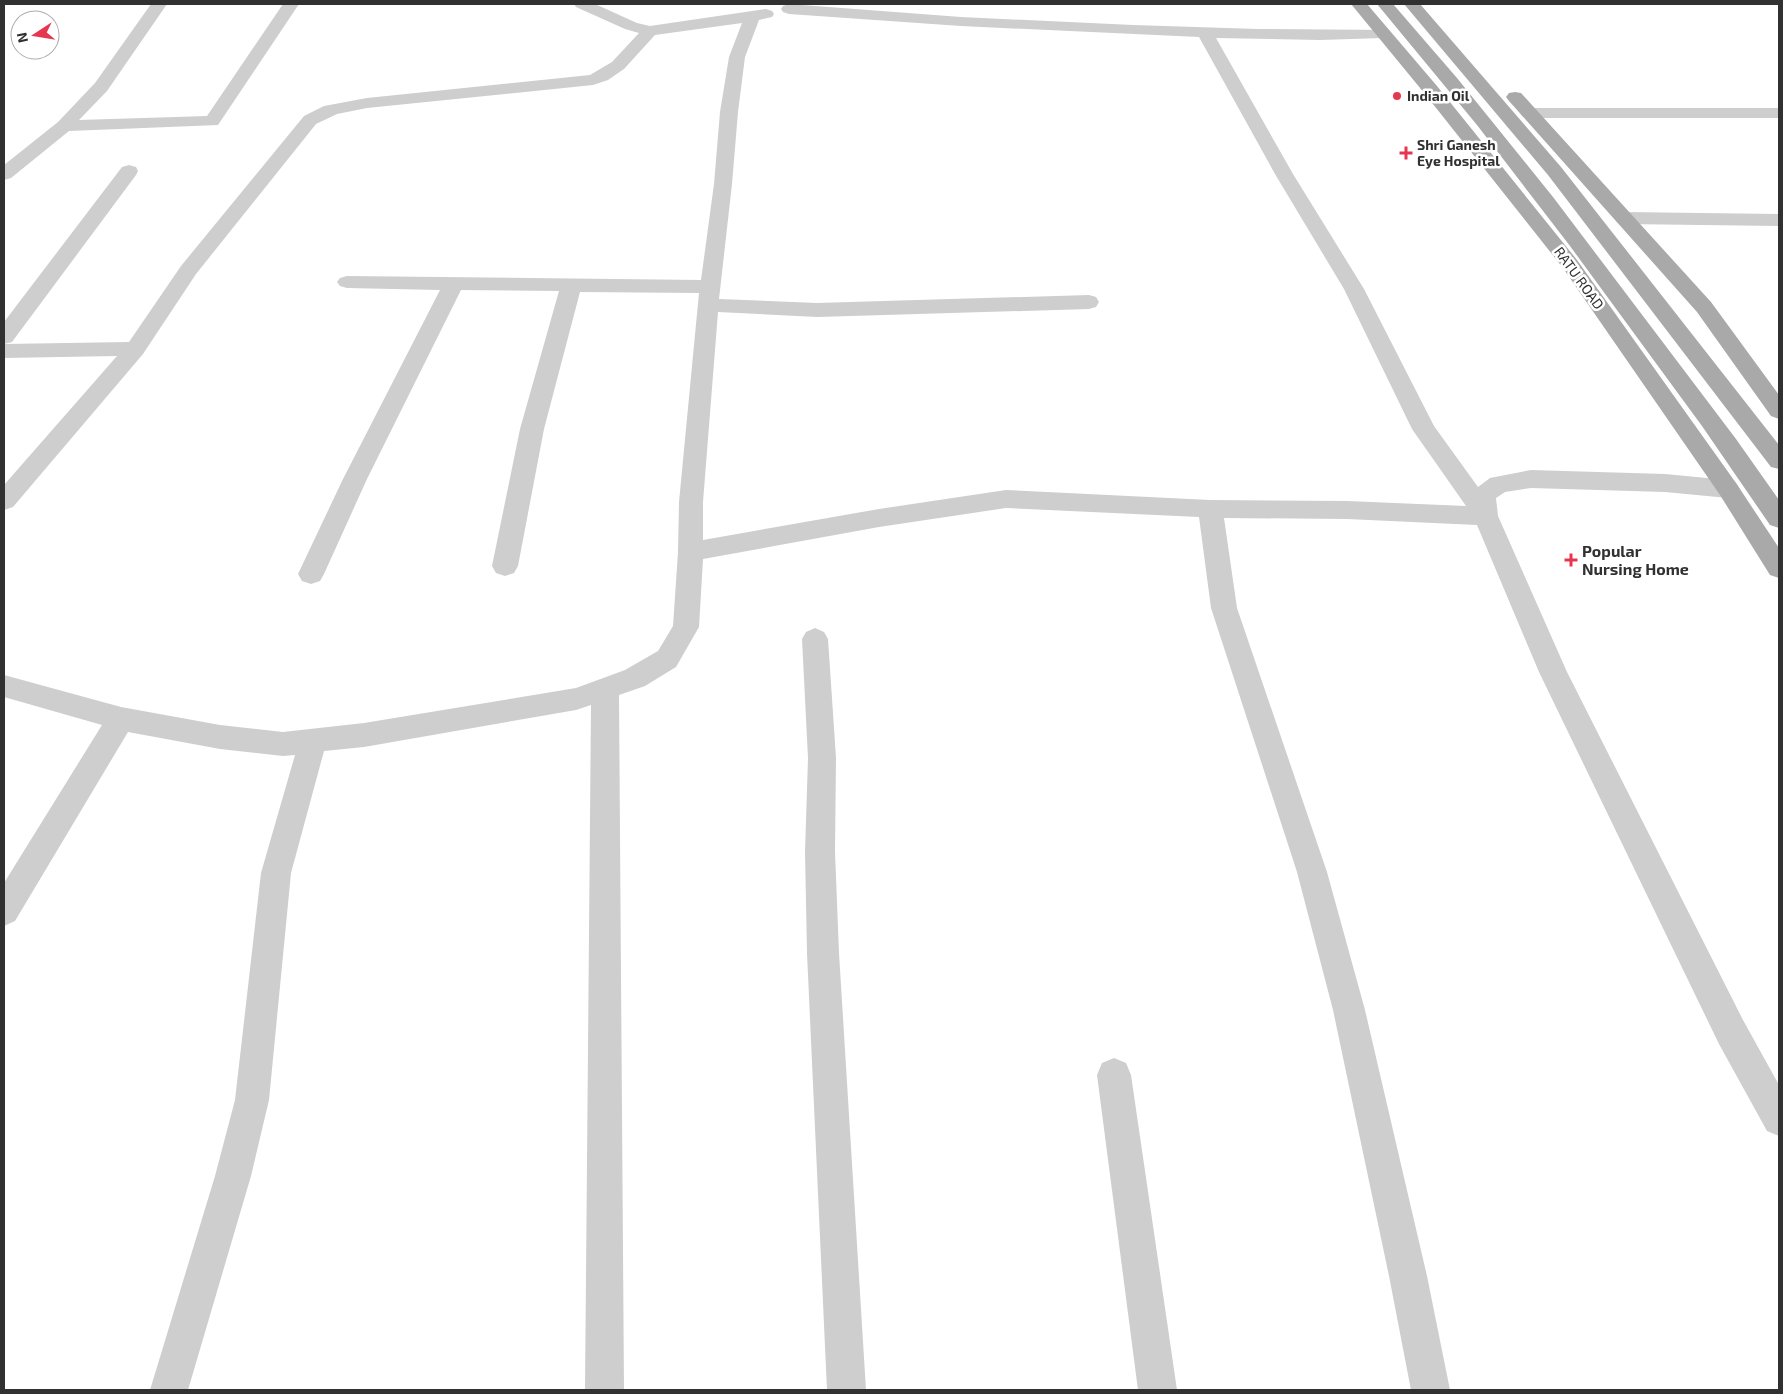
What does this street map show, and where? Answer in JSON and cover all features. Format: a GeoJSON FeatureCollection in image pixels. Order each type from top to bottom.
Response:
{"type":"FeatureCollection","features":[{"type":"Feature","properties":{"kind":"main road","name":"RATU ROAD"},"geometry":{"type":"LineString","coordinates":[[1359,4],[1444,105],[1570,264],[1728,489],[1779,568]]}},
{"type":"Feature","properties":{"kind":"main road"},"geometry":{"type":"LineString","coordinates":[[1385,4],[1424,49],[1570,232],[1750,475],[1779,519]]}},
{"type":"Feature","properties":{"kind":"main road"},"geometry":{"type":"LineString","coordinates":[[1412,4],[1450,47],[1601,230],[1779,461]]}},
{"type":"Feature","properties":{"kind":"main road"},"geometry":{"type":"LineString","coordinates":[[1433,4],[1704,307],[1779,411]]}},
{"type":"Feature","properties":{"kind":"street"},"geometry":{"type":"LineString","coordinates":[[4,174],[64,126],[101,88],[159,4]]}},
{"type":"Feature","properties":{"kind":"street"},"geometry":{"type":"LineString","coordinates":[[64,126],[212,121],[291,4]]}},
{"type":"Feature","properties":{"kind":"street"},"geometry":{"type":"LineString","coordinates":[[582,4],[631,26],[650,31],[752,17],[814,4]]}},
{"type":"Feature","properties":{"kind":"street"},"geometry":{"type":"LineString","coordinates":[[789,9],[986,24],[1260,36],[1383,33]]}},
{"type":"Feature","properties":{"kind":"street"},"geometry":{"type":"LineString","coordinates":[[4,686],[122,718],[220,737],[283,744],[364,735],[576,699],[635,678],[667,659],[686,627],[691,552],[691,502],[709,296],[723,184],[729,112],[737,57],[752,17]]}},
{"type":"Feature","properties":{"kind":"street"},"geometry":{"type":"LineString","coordinates":[[4,501],[135,349],[188,270],[310,120],[336,108],[367,103],[592,80],[609,74],[622,63],[650,31]]}},
{"type":"Feature","properties":{"kind":"street"},"geometry":{"type":"LineString","coordinates":[[1205,33],[1284,174],[1354,290],[1424,429],[1486,516],[1552,672],[1731,1032],[1779,1120]]}},
{"type":"Feature","properties":{"kind":"street"},"geometry":{"type":"LineString","coordinates":[[1529,113],[1779,113]]}},
{"type":"Feature","properties":{"kind":"street"},"geometry":{"type":"LineString","coordinates":[[4,337],[129,171]]}},
{"type":"Feature","properties":{"kind":"street"},"geometry":{"type":"LineString","coordinates":[[1624,218],[1779,220]]}},
{"type":"Feature","properties":{"kind":"street"},"geometry":{"type":"LineString","coordinates":[[347,282],[571,285],[709,296],[817,310],[1089,302]]}},
{"type":"Feature","properties":{"kind":"street"},"geometry":{"type":"LineString","coordinates":[[312,574],[355,479],[454,283]]}},
{"type":"Feature","properties":{"kind":"street"},"geometry":{"type":"LineString","coordinates":[[505,566],[532,430],[571,285]]}},
{"type":"Feature","properties":{"kind":"street"},"geometry":{"type":"LineString","coordinates":[[4,351],[135,349]]}},
{"type":"Feature","properties":{"kind":"street"},"geometry":{"type":"LineString","coordinates":[[1486,516],[1484,495],[1498,484],[1531,479],[1665,483],[1728,489]]}},
{"type":"Feature","properties":{"kind":"street"},"geometry":{"type":"LineString","coordinates":[[691,552],[879,518],[1006,499],[1210,509],[1347,510],[1486,516]]}},
{"type":"Feature","properties":{"kind":"street"},"geometry":{"type":"LineString","coordinates":[[1210,509],[1224,608],[1312,872],[1349,1010],[1408,1276],[1430,1390]]}},
{"type":"Feature","properties":{"kind":"street"},"geometry":{"type":"LineString","coordinates":[[815,640],[822,758],[820,852],[823,953],[847,1390]]}},
{"type":"Feature","properties":{"kind":"street"},"geometry":{"type":"LineString","coordinates":[[605,689],[605,1390]]}},
{"type":"Feature","properties":{"kind":"street"},"geometry":{"type":"LineString","coordinates":[[4,911],[122,718]]}},
{"type":"Feature","properties":{"kind":"street"},"geometry":{"type":"LineString","coordinates":[[169,1390],[233,1176],[252,1100],[276,873],[313,740]]}},
{"type":"Feature","properties":{"kind":"street"},"geometry":{"type":"LineString","coordinates":[[1114,1076],[1158,1390]]}},
{"type":"Feature","properties":{"kind":"place","name":"Indian Oil"},"geometry":{"type":"Point","coordinates":[1397,96]}},
{"type":"Feature","properties":{"kind":"place","name":"Shri Ganesh Eye Hospital"},"geometry":{"type":"Point","coordinates":[1406,153]}},
{"type":"Feature","properties":{"kind":"place","name":"Popular Nursing Home"},"geometry":{"type":"Point","coordinates":[1571,560]}}]}
